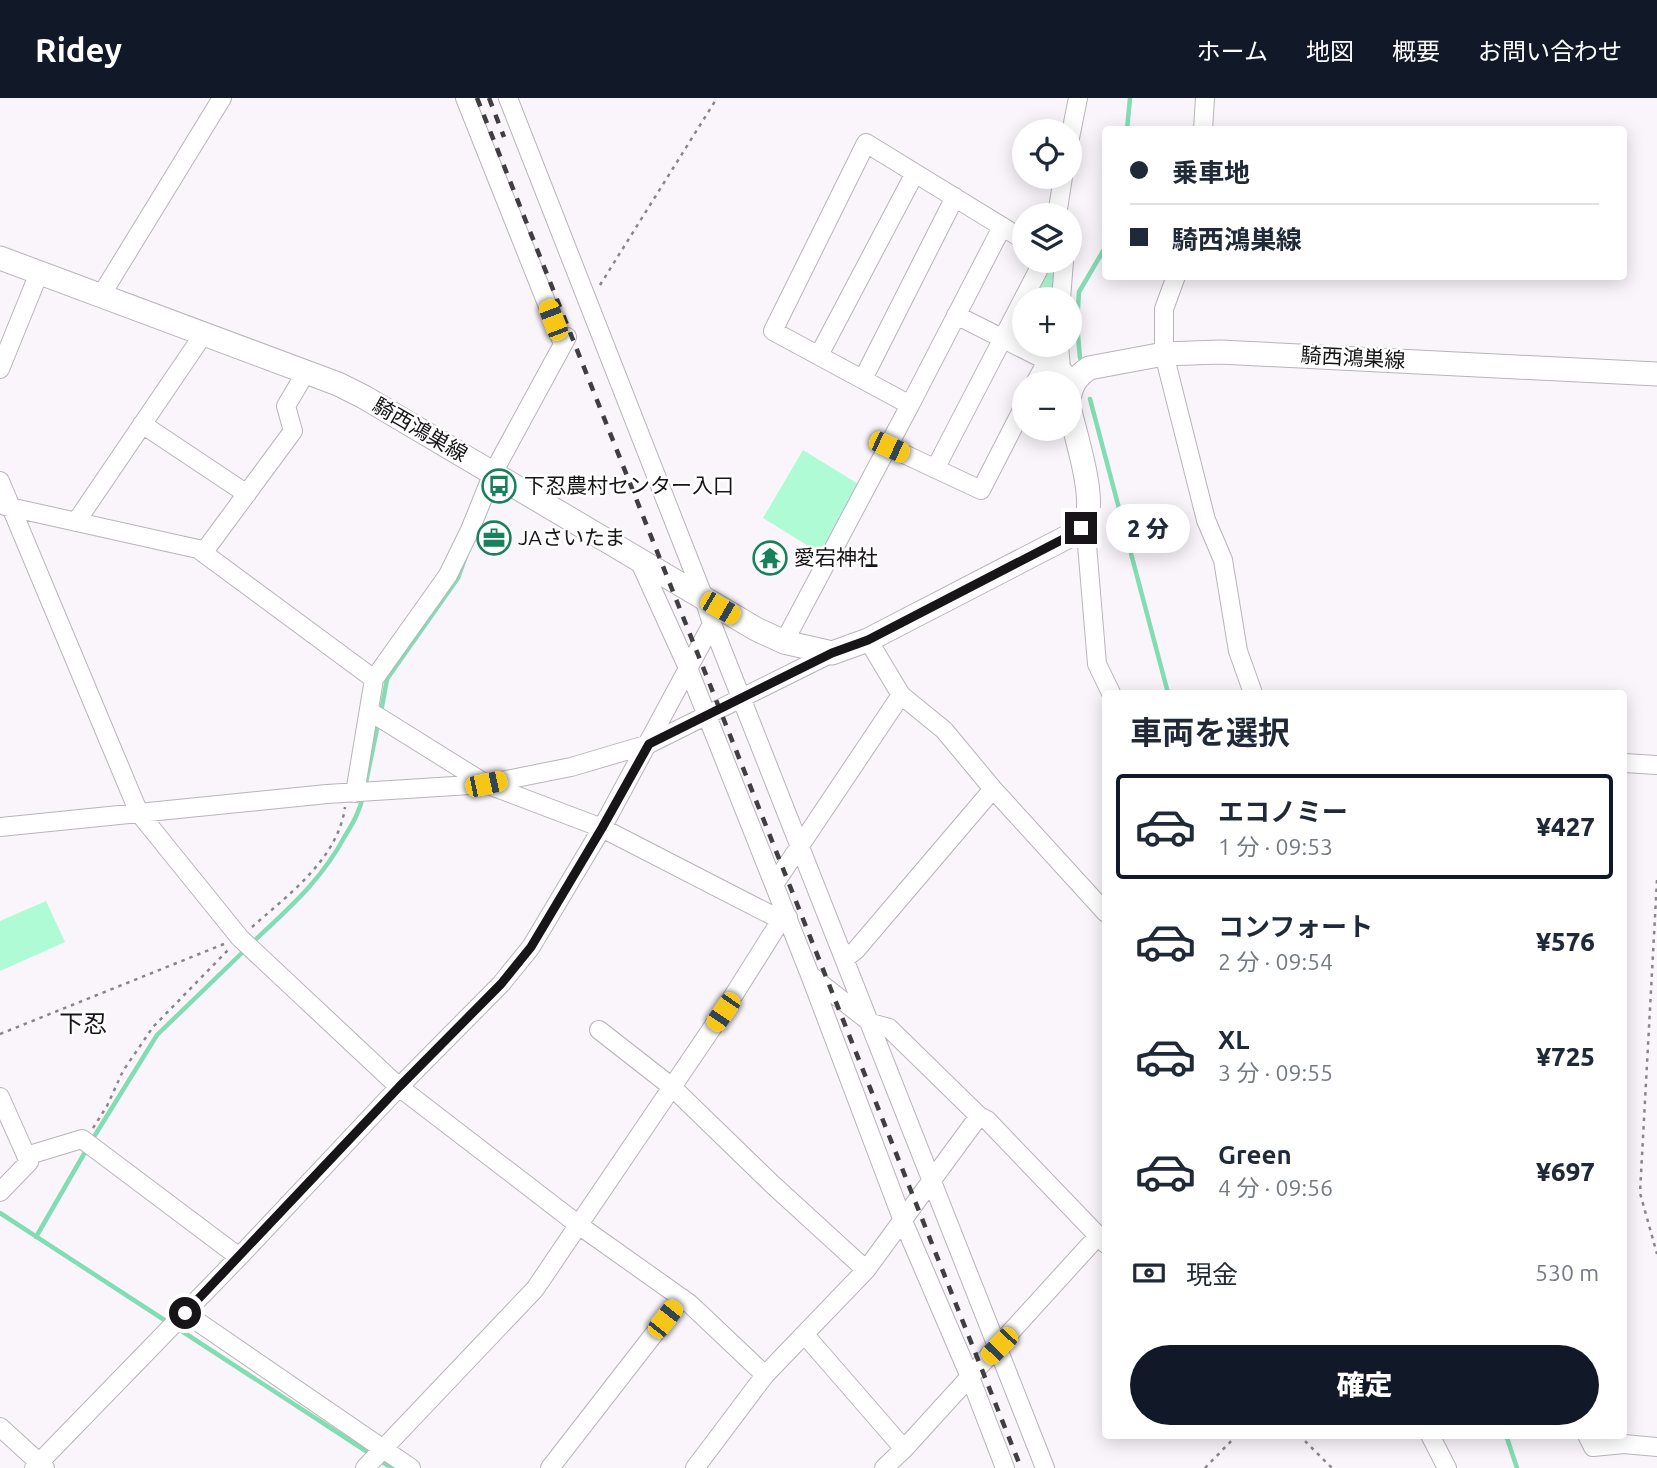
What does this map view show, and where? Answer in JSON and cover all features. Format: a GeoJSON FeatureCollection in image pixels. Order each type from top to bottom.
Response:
{"type":"FeatureCollection","features":[{"type":"Feature","properties":{"kind":"main road","name":"騎西鴻巣線"},"geometry":{"type":"LineString","coordinates":[[0,258],[306,372],[364,397],[756,629],[784,642],[832,653]]}},
{"type":"Feature","properties":{"kind":"main road","name":"騎西鴻巣線"},"geometry":{"type":"LineString","coordinates":[[1082,373],[1089,369],[1164,354],[1220,352],[1657,374]]}},
{"type":"Feature","properties":{"kind":"main road"},"geometry":{"type":"LineString","coordinates":[[832,653],[868,640],[1073,534],[1085,522],[1090,496],[1077,441]]}},
{"type":"Feature","properties":{"kind":"street"},"geometry":{"type":"LineString","coordinates":[[100,297],[222,98]]}},
{"type":"Feature","properties":{"kind":"street"},"geometry":{"type":"LineString","coordinates":[[351,794],[374,679],[449,575],[565,341],[465,98]]}},
{"type":"Feature","properties":{"kind":"street"},"geometry":{"type":"LineString","coordinates":[[508,98],[1045,1468]]}},
{"type":"Feature","properties":{"kind":"street"},"geometry":{"type":"LineString","coordinates":[[1074,119],[1078,98]]}},
{"type":"Feature","properties":{"kind":"street"},"geometry":{"type":"LineString","coordinates":[[1203,126],[1205,98]]}},
{"type":"Feature","properties":{"kind":"street"},"geometry":{"type":"LineString","coordinates":[[910,405],[773,331],[866,143],[1012,233]]}},
{"type":"Feature","properties":{"kind":"street"},"geometry":{"type":"LineString","coordinates":[[819,355],[915,173]]}},
{"type":"Feature","properties":{"kind":"street"},"geometry":{"type":"LineString","coordinates":[[863,379],[955,197]]}},
{"type":"Feature","properties":{"kind":"street"},"geometry":{"type":"LineString","coordinates":[[784,642],[889,447],[1002,227]]}},
{"type":"Feature","properties":{"kind":"street"},"geometry":{"type":"LineString","coordinates":[[0,369],[39,273]]}},
{"type":"Feature","properties":{"kind":"street"},"geometry":{"type":"LineString","coordinates":[[935,469],[1036,273]]}},
{"type":"Feature","properties":{"kind":"street"},"geometry":{"type":"LineString","coordinates":[[1175,280],[1164,309],[1164,354],[1206,520],[1223,560],[1238,651],[1252,690]]}},
{"type":"Feature","properties":{"kind":"street"},"geometry":{"type":"LineString","coordinates":[[956,315],[1003,339],[1052,371]]}},
{"type":"Feature","properties":{"kind":"street"},"geometry":{"type":"LineString","coordinates":[[76,522],[202,335]]}},
{"type":"Feature","properties":{"kind":"street"},"geometry":{"type":"LineString","coordinates":[[204,553],[293,430],[286,406],[306,372]]}},
{"type":"Feature","properties":{"kind":"street"},"geometry":{"type":"LineString","coordinates":[[142,424],[247,494]]}},
{"type":"Feature","properties":{"kind":"street"},"geometry":{"type":"LineString","coordinates":[[889,447],[981,489],[1012,429]]}},
{"type":"Feature","properties":{"kind":"street"},"geometry":{"type":"LineString","coordinates":[[0,481],[6,506],[139,814],[240,938],[399,1087],[580,1226],[682,1298],[765,1375]]}},
{"type":"Feature","properties":{"kind":"street"},"geometry":{"type":"LineString","coordinates":[[6,506],[198,549],[374,679]]}},
{"type":"Feature","properties":{"kind":"street"},"geometry":{"type":"LineString","coordinates":[[1085,522],[1097,664],[1110,690]]}},
{"type":"Feature","properties":{"kind":"street"},"geometry":{"type":"LineString","coordinates":[[638,558],[688,668],[775,883],[784,919],[810,975],[903,1221],[970,1377],[1005,1468]]}},
{"type":"Feature","properties":{"kind":"street"},"geometry":{"type":"LineString","coordinates":[[0,1427],[39,1466],[399,1087],[501,984],[524,956],[602,828],[712,624]]}},
{"type":"Feature","properties":{"kind":"street"},"geometry":{"type":"LineString","coordinates":[[868,640],[901,695],[944,730],[993,789],[1102,909]]}},
{"type":"Feature","properties":{"kind":"street"},"geometry":{"type":"LineString","coordinates":[[0,827],[486,784],[571,767],[649,744],[832,653]]}},
{"type":"Feature","properties":{"kind":"street"},"geometry":{"type":"LineString","coordinates":[[775,883],[901,695]]}},
{"type":"Feature","properties":{"kind":"street"},"geometry":{"type":"LineString","coordinates":[[369,711],[486,784],[602,828],[784,919]]}},
{"type":"Feature","properties":{"kind":"street"},"geometry":{"type":"LineString","coordinates":[[1627,763],[1657,765]]}},
{"type":"Feature","properties":{"kind":"street"},"geometry":{"type":"LineString","coordinates":[[844,959],[856,950],[993,789]]}},
{"type":"Feature","properties":{"kind":"street"},"geometry":{"type":"LineString","coordinates":[[365,1468],[535,1289],[580,1226],[784,919]]}},
{"type":"Feature","properties":{"kind":"street"},"geometry":{"type":"LineString","coordinates":[[810,975],[871,1023],[890,1028],[986,1120],[1102,1240],[884,1468]]}},
{"type":"Feature","properties":{"kind":"street"},"geometry":{"type":"LineString","coordinates":[[599,1030],[672,1087],[866,1270]]}},
{"type":"Feature","properties":{"kind":"street"},"geometry":{"type":"LineString","coordinates":[[0,1097],[29,1162],[0,1192]]}},
{"type":"Feature","properties":{"kind":"street"},"geometry":{"type":"LineString","coordinates":[[695,1468],[765,1375],[866,1270],[979,1116]]}},
{"type":"Feature","properties":{"kind":"street"},"geometry":{"type":"LineString","coordinates":[[26,1156],[82,1139],[239,1257]]}},
{"type":"Feature","properties":{"kind":"street"},"geometry":{"type":"LineString","coordinates":[[550,1468],[682,1298]]}},
{"type":"Feature","properties":{"kind":"street"},"geometry":{"type":"LineString","coordinates":[[185,1313],[411,1468]]}},
{"type":"Feature","properties":{"kind":"street"},"geometry":{"type":"LineString","coordinates":[[805,1335],[904,1449]]}},
{"type":"Feature","properties":{"kind":"street"},"geometry":{"type":"LineString","coordinates":[[1432,1439],[1447,1468]]}},
{"type":"Feature","properties":{"kind":"street"},"geometry":{"type":"LineString","coordinates":[[1589,1439],[1593,1447],[1624,1444],[1657,1447]]}},
{"type":"Feature","properties":{"kind":"path"},"geometry":{"type":"LineString","coordinates":[[588,304],[717,98]]}},
{"type":"Feature","properties":{"kind":"path"},"geometry":{"type":"LineString","coordinates":[[82,1139],[107,1107],[122,1071],[153,1027],[240,938],[313,871],[337,834],[351,794]]}},
{"type":"Feature","properties":{"kind":"path"},"geometry":{"type":"LineString","coordinates":[[1657,880],[1640,1194],[1657,1254]]}},
{"type":"Feature","properties":{"kind":"path"},"geometry":{"type":"LineString","coordinates":[[0,1034],[240,938]]}},
{"type":"Feature","properties":{"kind":"path"},"geometry":{"type":"LineString","coordinates":[[1205,1468],[1233,1439]]}},
{"type":"Feature","properties":{"kind":"path"},"geometry":{"type":"LineString","coordinates":[[1303,1439],[1332,1468]]}},
{"type":"Feature","properties":{"kind":"green space"},"geometry":{"type":"Polygon","coordinates":[[[1042,273],[1054,273],[1052,287],[1035,287],[1042,273]]]}},
{"type":"Feature","properties":{"kind":"green space"},"geometry":{"type":"Polygon","coordinates":[[[803,450],[860,485],[823,555],[763,518],[803,450]]]}},
{"type":"Feature","properties":{"kind":"green space"},"geometry":{"type":"Polygon","coordinates":[[[46,901],[65,942],[0,971],[0,921],[46,901]]]}},
{"type":"Feature","properties":{"kind":"waterway"},"geometry":{"type":"LineString","coordinates":[[1127,126],[1130,98]]}},
{"type":"Feature","properties":{"kind":"waterway"},"geometry":{"type":"LineString","coordinates":[[1080,358],[1077,324],[1079,292],[1102,253]]}},
{"type":"Feature","properties":{"kind":"waterway"},"geometry":{"type":"LineString","coordinates":[[1090,399],[1167,690]]}},
{"type":"Feature","properties":{"kind":"waterway"},"geometry":{"type":"LineString","coordinates":[[381,712],[387,679],[458,578],[466,556]]}},
{"type":"Feature","properties":{"kind":"waterway"},"geometry":{"type":"LineString","coordinates":[[365,787],[378,724]]}},
{"type":"Feature","properties":{"kind":"waterway"},"geometry":{"type":"LineString","coordinates":[[252,943],[279,918],[325,867],[353,822],[363,796]]}},
{"type":"Feature","properties":{"kind":"waterway"},"geometry":{"type":"LineString","coordinates":[[92,1140],[157,1035],[246,949]]}},
{"type":"Feature","properties":{"kind":"waterway"},"geometry":{"type":"LineString","coordinates":[[36,1237],[88,1147]]}},
{"type":"Feature","properties":{"kind":"waterway"},"geometry":{"type":"LineString","coordinates":[[0,1213],[169,1323]]}},
{"type":"Feature","properties":{"kind":"waterway"},"geometry":{"type":"LineString","coordinates":[[177,1328],[372,1455]]}},
{"type":"Feature","properties":{"kind":"waterway"},"geometry":{"type":"LineString","coordinates":[[1507,1439],[1517,1468]]}},
{"type":"Feature","properties":{"kind":"waterway"},"geometry":{"type":"LineString","coordinates":[[379,1460],[392,1468]]}},
{"type":"Feature","properties":{"kind":"railway"},"geometry":{"type":"LineString","coordinates":[[477,98],[1021,1468]]}},
{"type":"Feature","properties":{"kind":"railway"},"geometry":{"type":"LineString","coordinates":[[489,98],[504,137]]}},
{"type":"Feature","properties":{"kind":"place","name":"下忍農村センター入口"},"geometry":{"type":"Point","coordinates":[499,486]}},
{"type":"Feature","properties":{"kind":"place","name":"JAさいたま"},"geometry":{"type":"Point","coordinates":[494,538]}},
{"type":"Feature","properties":{"kind":"place","name":"愛宕神社"},"geometry":{"type":"Point","coordinates":[770,558]}},
{"type":"Feature","properties":{"kind":"district","name":"下忍"},"geometry":{"type":"Point","coordinates":[83,1024]}},
{"type":"Feature","properties":{"kind":"route"},"geometry":{"type":"LineString","coordinates":[[185,1313],[399,1087],[501,984],[531,947],[649,744],[832,653],[868,640],[1081,528]]}}]}
